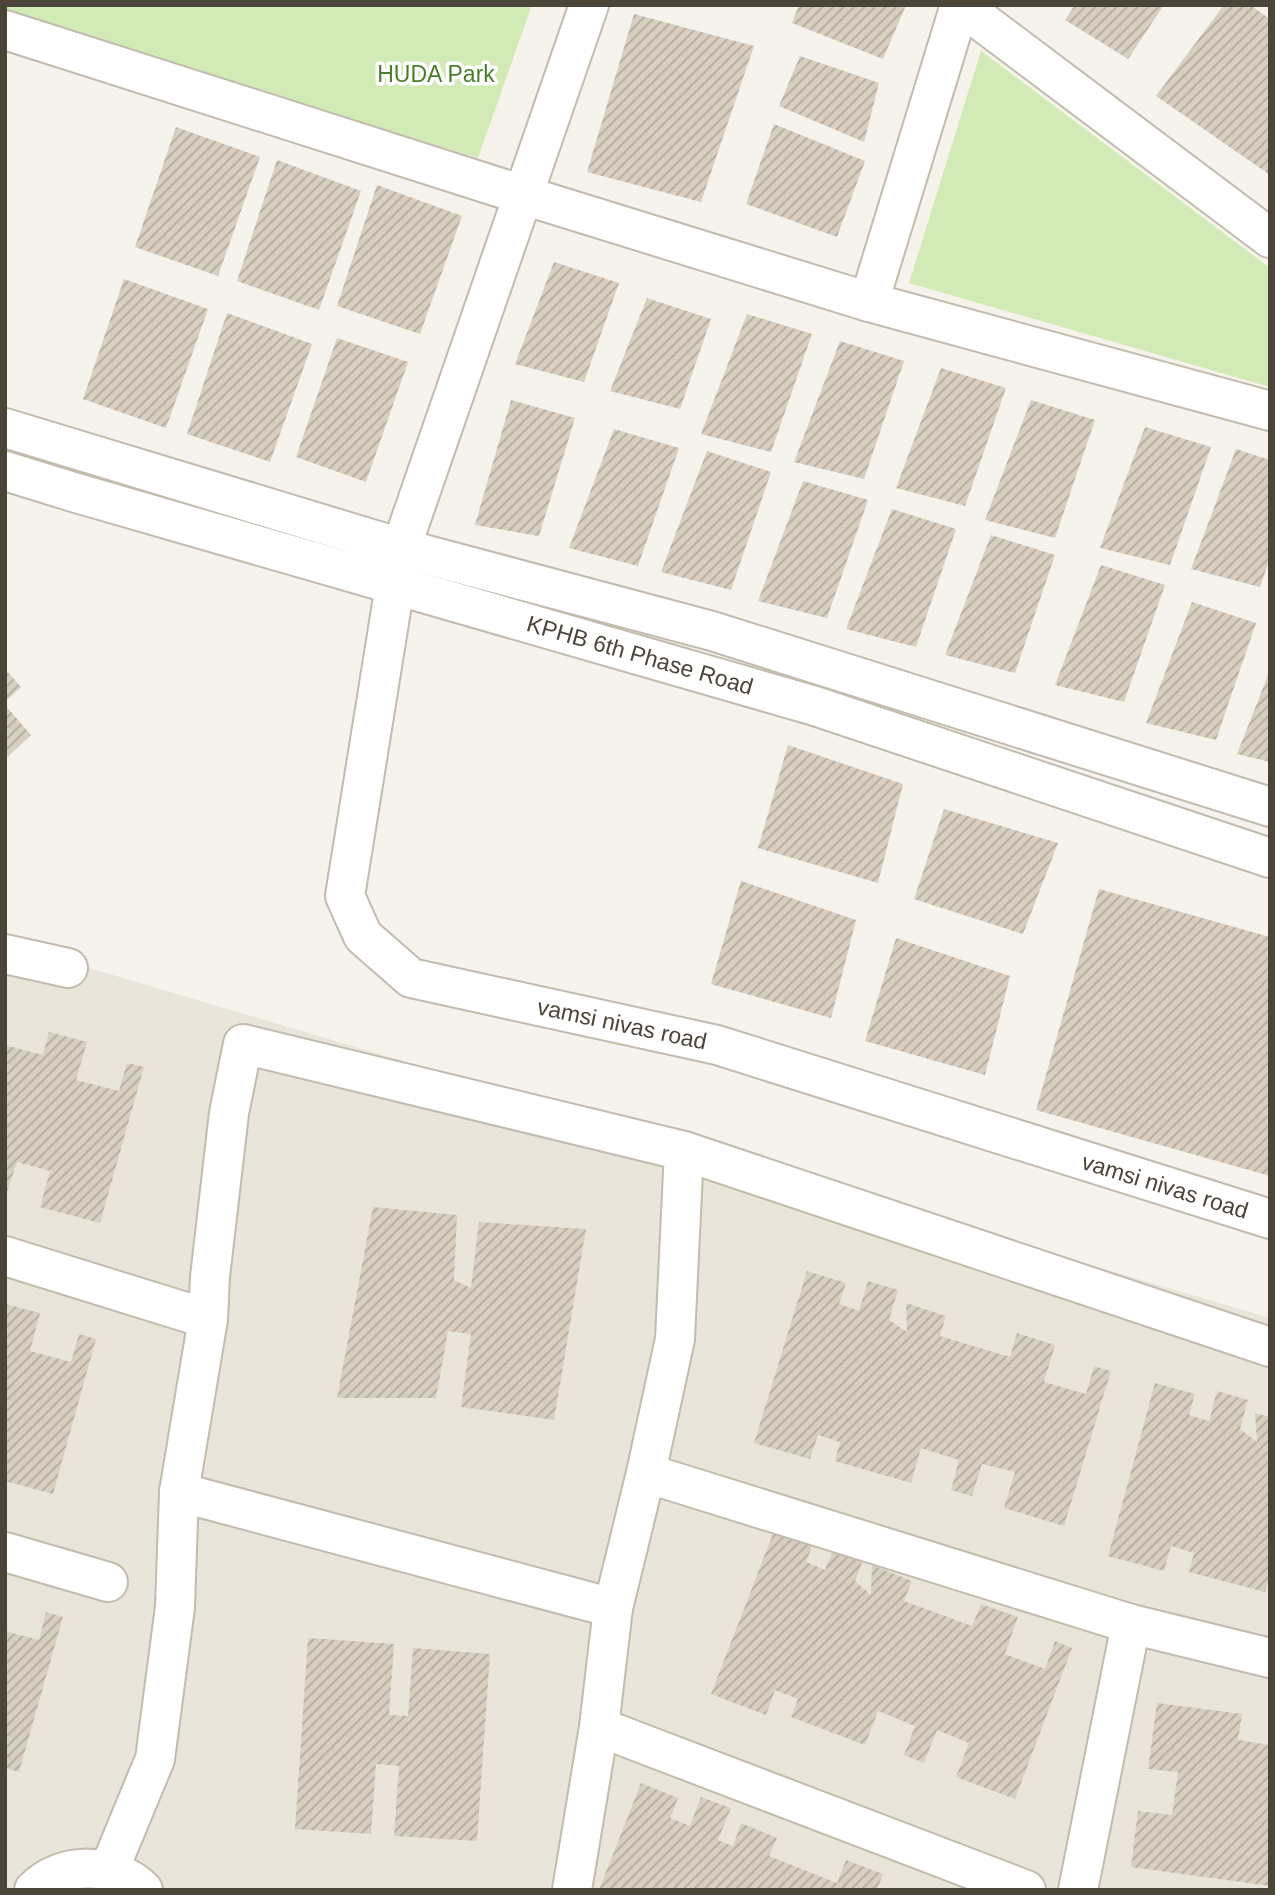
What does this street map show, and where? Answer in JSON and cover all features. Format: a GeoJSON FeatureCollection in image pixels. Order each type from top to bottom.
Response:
{"type":"FeatureCollection","features":[{"type":"Feature","properties":{"kind":"street","name":"vamsi nivas road"},"geometry":{"type":"LineString","coordinates":[[589,5],[401,548],[345,896],[363,936],[411,978],[717,1045],[1270,1219]]}},
{"type":"Feature","properties":{"kind":"street"},"geometry":{"type":"LineString","coordinates":[[869,302],[960,5],[1270,238]]}},
{"type":"Feature","properties":{"kind":"street"},"geometry":{"type":"LineString","coordinates":[[5,30],[869,302],[1270,411]]}},
{"type":"Feature","properties":{"kind":"street","name":"KPHB 6th Phase Road"},"geometry":{"type":"LineString","coordinates":[[5,428],[401,548],[712,631],[1270,807]]}},
{"type":"Feature","properties":{"kind":"street","name":"KPHB 6th Phase Road"},"geometry":{"type":"LineString","coordinates":[[5,471],[815,706],[1270,858]]}},
{"type":"Feature","properties":{"kind":"street"},"geometry":{"type":"LineString","coordinates":[[5,954],[68,968]]}},
{"type":"Feature","properties":{"kind":"street"},"geometry":{"type":"LineString","coordinates":[[109,1870],[155,1759],[175,1607],[179,1492],[208,1319],[210,1277],[229,1113],[243,1044],[684,1151],[1270,1347]]}},
{"type":"Feature","properties":{"kind":"street"},"geometry":{"type":"LineString","coordinates":[[572,1890],[599,1727],[613,1608],[675,1339],[684,1151]]}},
{"type":"Feature","properties":{"kind":"street"},"geometry":{"type":"LineString","coordinates":[[5,1256],[208,1319]]}},
{"type":"Feature","properties":{"kind":"street"},"geometry":{"type":"LineString","coordinates":[[646,1473],[1131,1624],[1270,1658]]}},
{"type":"Feature","properties":{"kind":"street"},"geometry":{"type":"LineString","coordinates":[[179,1492],[613,1608]]}},
{"type":"Feature","properties":{"kind":"street"},"geometry":{"type":"LineString","coordinates":[[5,1552],[108,1581]]}},
{"type":"Feature","properties":{"kind":"street"},"geometry":{"type":"LineString","coordinates":[[1078,1890],[1131,1624]]}},
{"type":"Feature","properties":{"kind":"street"},"geometry":{"type":"LineString","coordinates":[[599,1727],[1026,1890]]}},
{"type":"Feature","properties":{"kind":"street"},"geometry":{"type":"LineString","coordinates":[[33,1890],[60,1873],[84,1868],[109,1870],[135,1881],[143,1890]]}},
{"type":"Feature","properties":{"kind":"shaded area"},"geometry":{"type":"Polygon","coordinates":[[[5,943],[1270,1318],[1270,1890],[5,1890],[5,943]]]}},
{"type":"Feature","properties":{"kind":"green space","name":"HUDA Park"},"geometry":{"type":"Polygon","coordinates":[[[5,5],[532,5],[478,158],[106,46],[5,13],[5,5]]]}},
{"type":"Feature","properties":{"kind":"green space"},"geometry":{"type":"Polygon","coordinates":[[[981,51],[1270,268],[1270,387],[909,283],[981,51]]]}},
{"type":"Feature","properties":{"kind":"building"},"geometry":{"type":"Polygon","coordinates":[[[799,5],[906,5],[883,59],[792,23],[799,5]]]}},
{"type":"Feature","properties":{"kind":"building"},"geometry":{"type":"Polygon","coordinates":[[[1075,5],[1164,5],[1128,59],[1065,20],[1075,5]]]}},
{"type":"Feature","properties":{"kind":"building"},"geometry":{"type":"Polygon","coordinates":[[[1224,5],[1250,5],[1270,19],[1270,175],[1156,96],[1224,5]]]}},
{"type":"Feature","properties":{"kind":"building"},"geometry":{"type":"Polygon","coordinates":[[[634,14],[754,46],[701,202],[587,172],[634,14]]]}},
{"type":"Feature","properties":{"kind":"building"},"geometry":{"type":"Polygon","coordinates":[[[800,56],[879,83],[864,142],[779,106],[800,56]]]}},
{"type":"Feature","properties":{"kind":"building"},"geometry":{"type":"Polygon","coordinates":[[[774,124],[865,161],[837,237],[746,204],[774,124]]]}},
{"type":"Feature","properties":{"kind":"building"},"geometry":{"type":"Polygon","coordinates":[[[176,127],[260,157],[218,276],[135,247],[176,127]]]}},
{"type":"Feature","properties":{"kind":"building"},"geometry":{"type":"Polygon","coordinates":[[[277,160],[361,191],[319,310],[237,281],[277,160]]]}},
{"type":"Feature","properties":{"kind":"building"},"geometry":{"type":"Polygon","coordinates":[[[377,185],[462,216],[420,334],[337,306],[377,185]]]}},
{"type":"Feature","properties":{"kind":"building"},"geometry":{"type":"Polygon","coordinates":[[[554,262],[619,283],[584,382],[515,364],[554,262]]]}},
{"type":"Feature","properties":{"kind":"building"},"geometry":{"type":"Polygon","coordinates":[[[124,279],[208,309],[166,428],[83,399],[124,279]]]}},
{"type":"Feature","properties":{"kind":"building"},"geometry":{"type":"Polygon","coordinates":[[[647,298],[711,319],[680,409],[610,391],[647,298]]]}},
{"type":"Feature","properties":{"kind":"building"},"geometry":{"type":"Polygon","coordinates":[[[227,313],[312,344],[270,462],[187,434],[227,313]]]}},
{"type":"Feature","properties":{"kind":"building"},"geometry":{"type":"Polygon","coordinates":[[[747,314],[812,334],[771,452],[701,434],[747,314]]]}},
{"type":"Feature","properties":{"kind":"building"},"geometry":{"type":"Polygon","coordinates":[[[337,338],[408,362],[366,482],[296,457],[337,338]]]}},
{"type":"Feature","properties":{"kind":"building"},"geometry":{"type":"Polygon","coordinates":[[[840,341],[904,361],[864,479],[794,462],[840,341]]]}},
{"type":"Feature","properties":{"kind":"building"},"geometry":{"type":"Polygon","coordinates":[[[941,368],[1006,388],[965,506],[896,488],[941,368]]]}},
{"type":"Feature","properties":{"kind":"building"},"geometry":{"type":"Polygon","coordinates":[[[511,400],[575,418],[539,536],[475,525],[511,400]]]}},
{"type":"Feature","properties":{"kind":"building"},"geometry":{"type":"Polygon","coordinates":[[[1031,400],[1095,420],[1055,538],[985,520],[1031,400]]]}},
{"type":"Feature","properties":{"kind":"building"},"geometry":{"type":"Polygon","coordinates":[[[1145,427],[1211,447],[1170,565],[1100,548],[1145,427]]]}},
{"type":"Feature","properties":{"kind":"building"},"geometry":{"type":"Polygon","coordinates":[[[614,429],[679,448],[638,566],[569,548],[614,429]]]}},
{"type":"Feature","properties":{"kind":"building"},"geometry":{"type":"Polygon","coordinates":[[[1236,449],[1270,460],[1270,558],[1260,587],[1191,569],[1236,449]]]}},
{"type":"Feature","properties":{"kind":"building"},"geometry":{"type":"Polygon","coordinates":[[[707,451],[771,472],[731,590],[661,572],[707,451]]]}},
{"type":"Feature","properties":{"kind":"building"},"geometry":{"type":"Polygon","coordinates":[[[803,481],[868,500],[827,618],[758,601],[803,481]]]}},
{"type":"Feature","properties":{"kind":"building"},"geometry":{"type":"Polygon","coordinates":[[[892,509],[956,529],[916,647],[846,629],[892,509]]]}},
{"type":"Feature","properties":{"kind":"building"},"geometry":{"type":"Polygon","coordinates":[[[991,535],[1055,555],[1015,673],[945,655],[991,535]]]}},
{"type":"Feature","properties":{"kind":"building"},"geometry":{"type":"Polygon","coordinates":[[[1101,565],[1165,585],[1124,702],[1055,685],[1101,565]]]}},
{"type":"Feature","properties":{"kind":"building"},"geometry":{"type":"Polygon","coordinates":[[[1192,602],[1256,623],[1216,740],[1146,723],[1192,602]]]}},
{"type":"Feature","properties":{"kind":"building"},"geometry":{"type":"Polygon","coordinates":[[[5,669],[21,687],[5,702],[5,669]]]}},
{"type":"Feature","properties":{"kind":"building"},"geometry":{"type":"Polygon","coordinates":[[[1270,670],[1270,762],[1237,754],[1270,670]]]}},
{"type":"Feature","properties":{"kind":"building"},"geometry":{"type":"Polygon","coordinates":[[[5,705],[31,735],[5,759],[5,705]]]}},
{"type":"Feature","properties":{"kind":"building"},"geometry":{"type":"Polygon","coordinates":[[[788,745],[903,784],[878,883],[758,848],[788,745]]]}},
{"type":"Feature","properties":{"kind":"building"},"geometry":{"type":"Polygon","coordinates":[[[944,809],[1058,843],[1023,934],[914,899],[944,809]]]}},
{"type":"Feature","properties":{"kind":"building"},"geometry":{"type":"Polygon","coordinates":[[[741,881],[856,920],[831,1018],[711,984],[741,881]]]}},
{"type":"Feature","properties":{"kind":"building"},"geometry":{"type":"Polygon","coordinates":[[[1099,889],[1270,937],[1270,1176],[1036,1110],[1099,889]]]}},
{"type":"Feature","properties":{"kind":"building"},"geometry":{"type":"Polygon","coordinates":[[[896,938],[1010,976],[985,1075],[865,1041],[896,938]]]}},
{"type":"Feature","properties":{"kind":"building"},"geometry":{"type":"Polygon","coordinates":[[[49,1032],[87,1042],[76,1080],[119,1091],[127,1063],[144,1067],[100,1223],[40,1207],[50,1171],[17,1162],[5,1198],[5,1045],[43,1055],[49,1032]]]}},
{"type":"Feature","properties":{"kind":"building"},"geometry":{"type":"Polygon","coordinates":[[[373,1207],[457,1215],[454,1280],[471,1288],[479,1222],[586,1229],[554,1420],[461,1407],[471,1334],[448,1331],[436,1398],[337,1398],[373,1207]]]}},
{"type":"Feature","properties":{"kind":"building"},"geometry":{"type":"Polygon","coordinates":[[[807,1271],[846,1283],[839,1304],[859,1311],[868,1281],[898,1290],[889,1320],[907,1332],[906,1303],[946,1316],[940,1336],[1010,1357],[1017,1333],[1055,1345],[1044,1382],[1086,1394],[1094,1366],[1111,1371],[1064,1526],[1004,1508],[1015,1472],[982,1464],[972,1496],[951,1490],[959,1460],[921,1448],[911,1483],[835,1461],[840,1442],[818,1435],[810,1459],[754,1443],[807,1271]]]}},
{"type":"Feature","properties":{"kind":"building"},"geometry":{"type":"Polygon","coordinates":[[[5,1304],[40,1313],[30,1351],[71,1362],[79,1334],[96,1339],[53,1494],[5,1481],[5,1304]]]}},
{"type":"Feature","properties":{"kind":"building"},"geometry":{"type":"Polygon","coordinates":[[[1155,1383],[1195,1394],[1189,1415],[1209,1421],[1217,1391],[1248,1400],[1240,1429],[1257,1442],[1255,1413],[1270,1417],[1270,1574],[1265,1592],[1189,1572],[1194,1553],[1171,1546],[1164,1571],[1108,1556],[1155,1383]]]}},
{"type":"Feature","properties":{"kind":"building"},"geometry":{"type":"Polygon","coordinates":[[[776,1526],[814,1541],[806,1562],[825,1570],[837,1540],[866,1552],[855,1581],[871,1595],[872,1565],[912,1581],[904,1601],[972,1626],[981,1604],[1018,1617],[1005,1654],[1045,1669],[1055,1641],[1072,1648],[1015,1799],[956,1777],[969,1743],[937,1730],[924,1763],[904,1755],[915,1726],[878,1711],[865,1745],[791,1717],[798,1699],[775,1690],[766,1715],[711,1694],[776,1526]]]}},
{"type":"Feature","properties":{"kind":"building"},"geometry":{"type":"Polygon","coordinates":[[[46,1612],[63,1617],[19,1772],[5,1768],[5,1631],[39,1640],[46,1612]]]}},
{"type":"Feature","properties":{"kind":"building"},"geometry":{"type":"Polygon","coordinates":[[[308,1638],[394,1644],[389,1715],[408,1716],[413,1648],[490,1654],[477,1841],[394,1836],[399,1766],[376,1764],[371,1834],[295,1829],[308,1638]]]}},
{"type":"Feature","properties":{"kind":"building"},"geometry":{"type":"Polygon","coordinates":[[[1157,1703],[1242,1714],[1238,1740],[1270,1745],[1270,1886],[1131,1867],[1138,1811],[1172,1815],[1178,1772],[1148,1769],[1157,1703]]]}},
{"type":"Feature","properties":{"kind":"building"},"geometry":{"type":"Polygon","coordinates":[[[641,1783],[678,1798],[670,1818],[690,1826],[701,1797],[731,1808],[718,1840],[733,1846],[741,1823],[777,1838],[769,1856],[837,1883],[846,1860],[883,1874],[877,1890],[599,1890],[641,1783]]]}}]}
